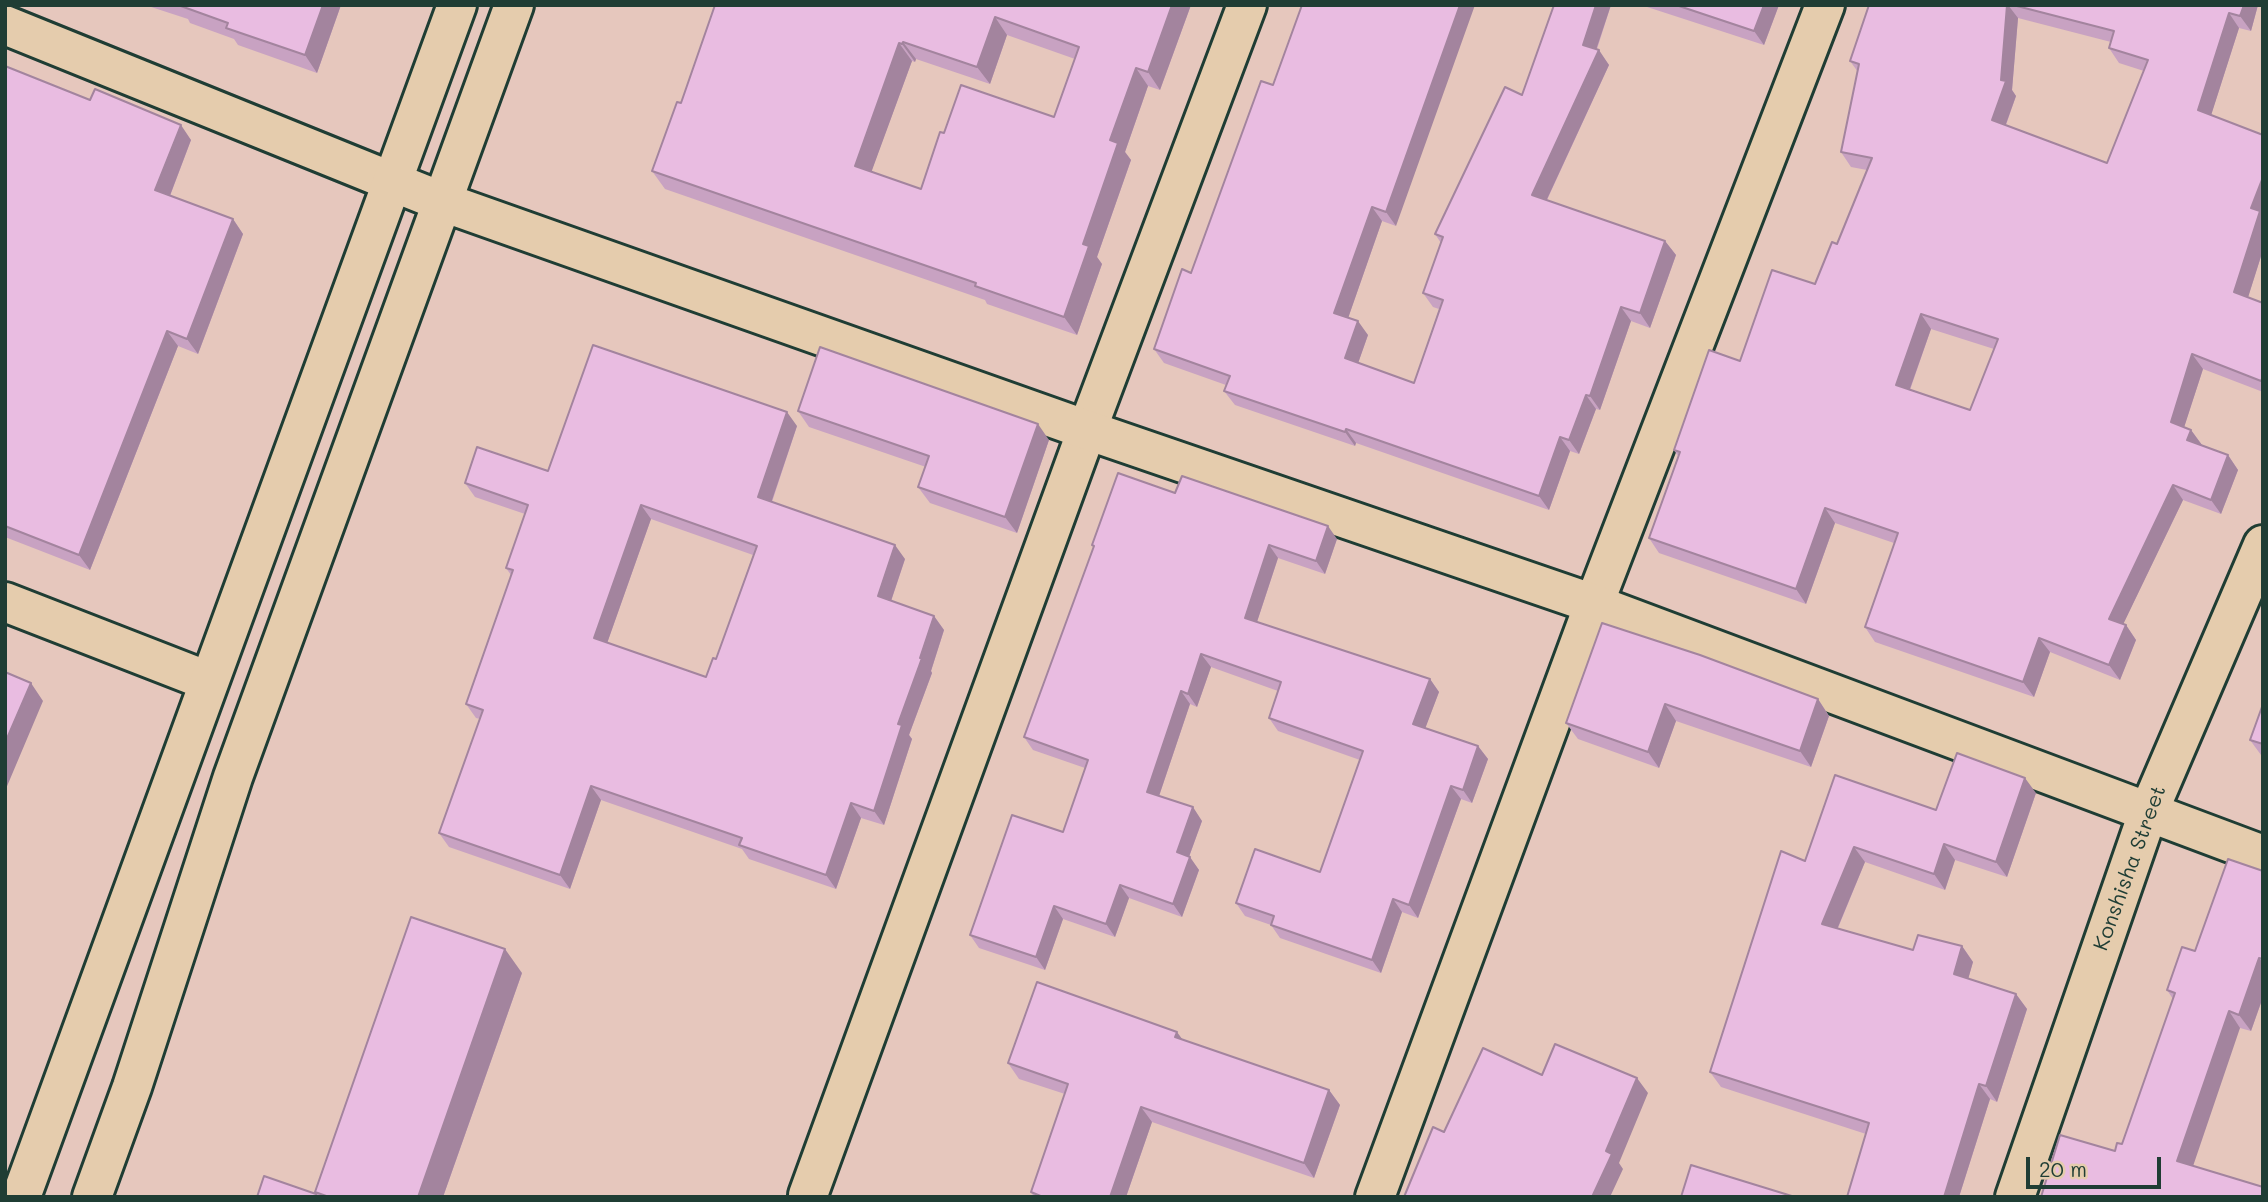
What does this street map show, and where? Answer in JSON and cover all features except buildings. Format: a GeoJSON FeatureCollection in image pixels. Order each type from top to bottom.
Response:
{"type":"FeatureCollection","features":[{"type":"Feature","properties":{"kind":"street"},"geometry":{"type":"LineString","coordinates":[[21,1197],[457,5]]}},
{"type":"Feature","properties":{"kind":"street"},"geometry":{"type":"LineString","coordinates":[[92,1197],[132,1087],[233,777],[514,5]]}},
{"type":"Feature","properties":{"kind":"street"},"geometry":{"type":"LineString","coordinates":[[808,1195],[1087,430],[1247,5]]}},
{"type":"Feature","properties":{"kind":"street"},"geometry":{"type":"LineString","coordinates":[[1375,1197],[1594,604],[1825,5]]}},
{"type":"Feature","properties":{"kind":"street"},"geometry":{"type":"LineString","coordinates":[[5,25],[443,202],[1087,430],[1594,604],[2263,855]]}},
{"type":"Feature","properties":{"kind":"street","name":"Konshisha Street"},"geometry":{"type":"LineString","coordinates":[[2015,1197],[2147,813],[2263,545]]}},
{"type":"Feature","properties":{"kind":"street"},"geometry":{"type":"LineString","coordinates":[[5,602],[208,681]]}}]}
